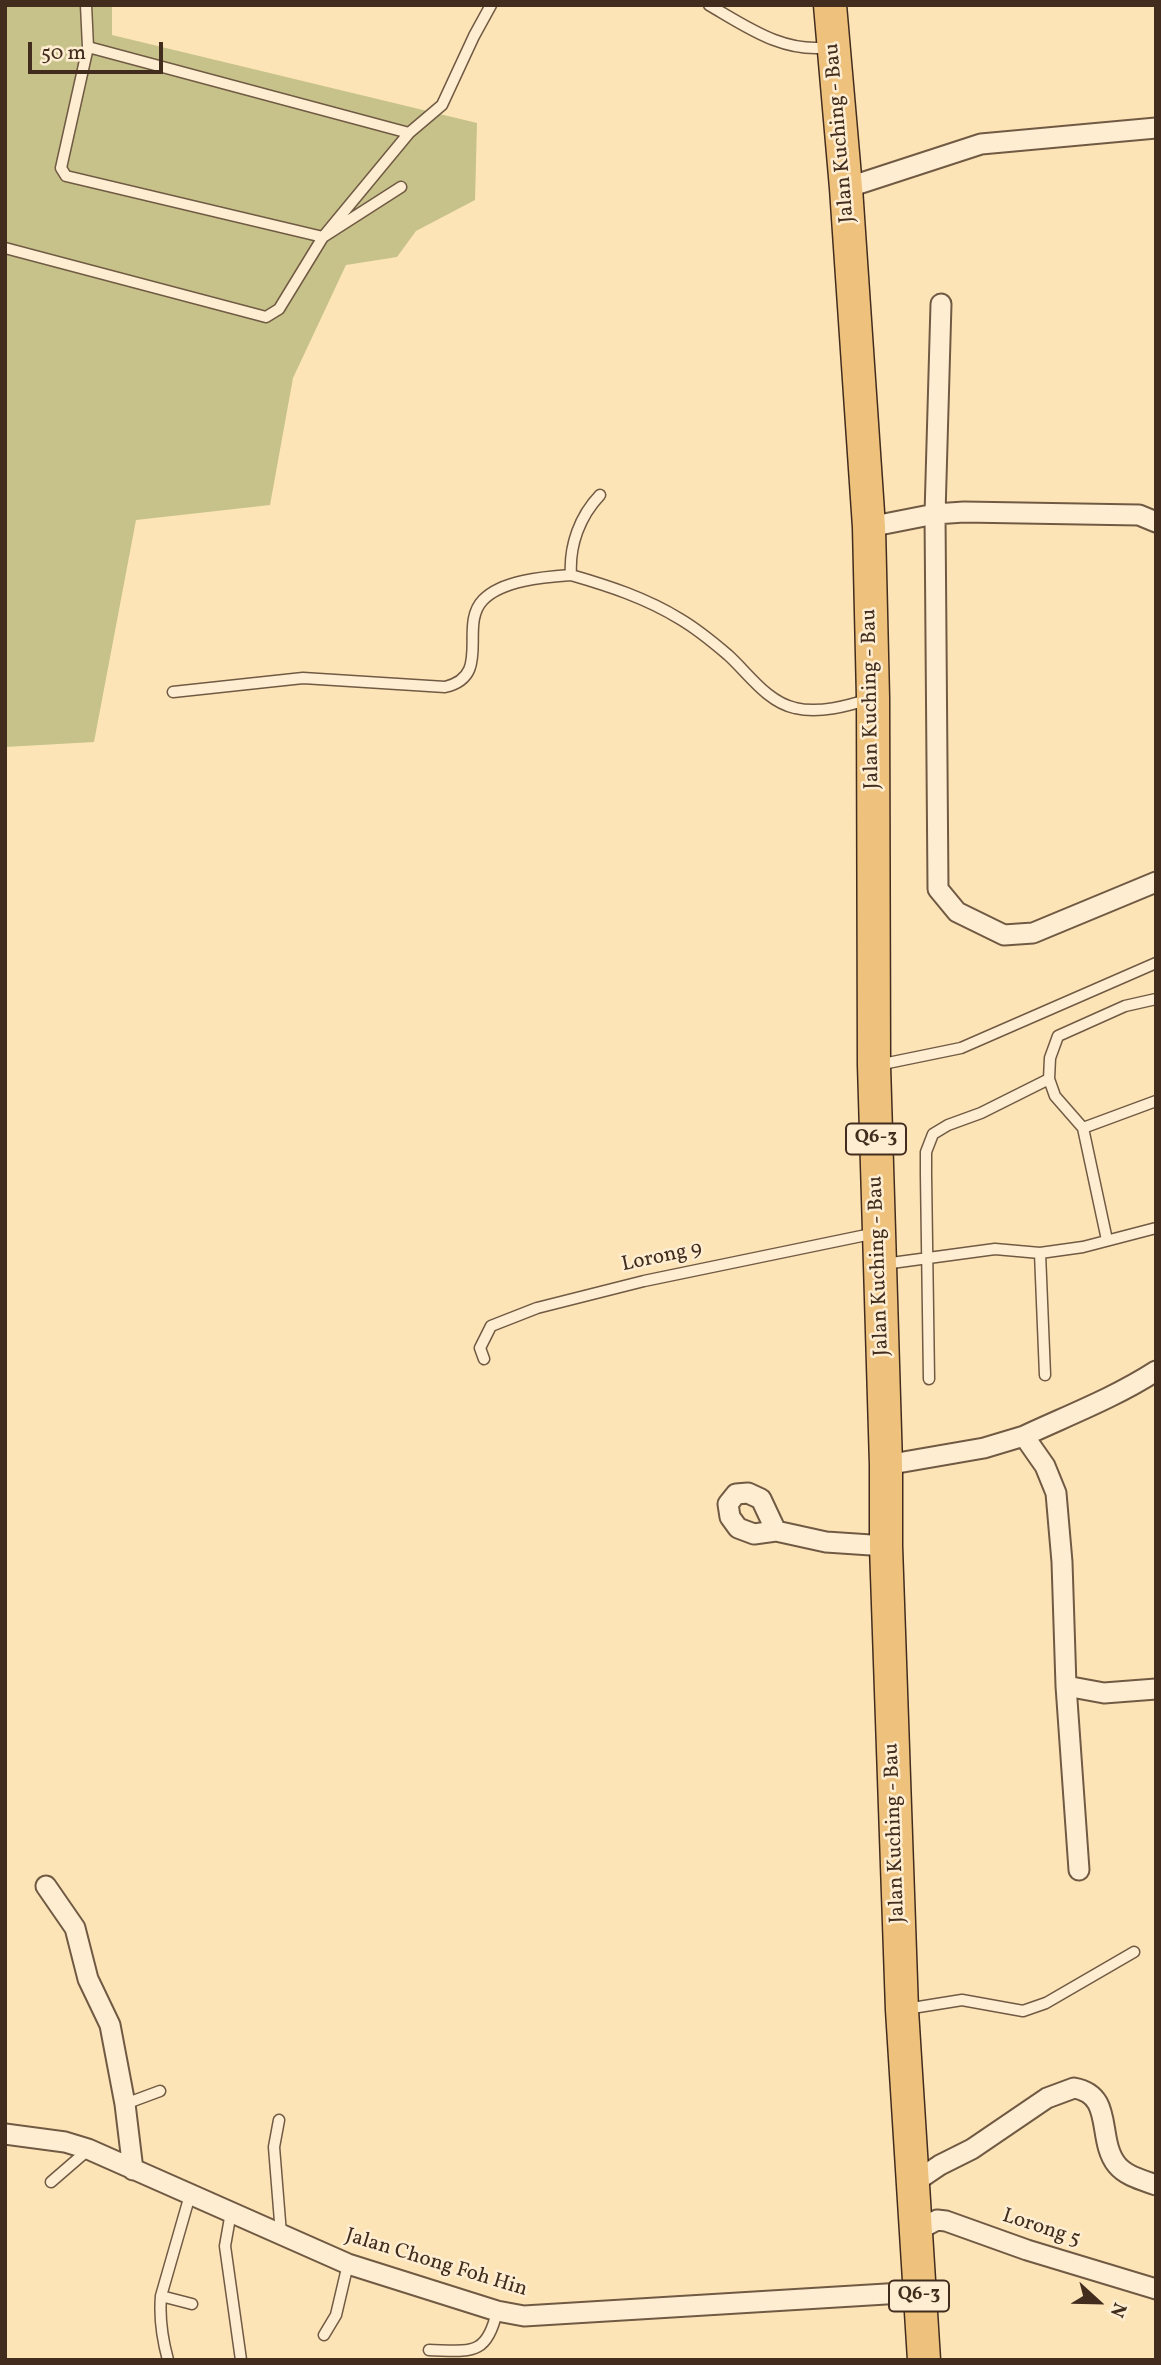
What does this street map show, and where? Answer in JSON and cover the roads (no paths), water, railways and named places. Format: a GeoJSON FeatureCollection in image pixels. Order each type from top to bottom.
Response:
{"type":"FeatureCollection","features":[{"type":"Feature","properties":{"kind":"main road","name":"Jalan Kuching - Bau"},"geometry":{"type":"LineString","coordinates":[[830,5],[846,188],[869,527],[873,698],[874,1065],[886,1546],[902,2010],[924,2360]]}},
{"type":"Feature","properties":{"kind":"street"},"geometry":{"type":"LineString","coordinates":[[846,188],[981,144],[1156,128]]}},
{"type":"Feature","properties":{"kind":"street"},"geometry":{"type":"LineString","coordinates":[[941,304],[935,514],[938,889],[957,912],[1004,935],[1033,933],[1156,882]]}},
{"type":"Feature","properties":{"kind":"street"},"geometry":{"type":"LineString","coordinates":[[869,527],[935,514],[1139,515],[1156,523]]}},
{"type":"Feature","properties":{"kind":"street"},"geometry":{"type":"LineString","coordinates":[[886,1465],[984,1448],[1024,1436],[1097,1404],[1156,1371]]}},
{"type":"Feature","properties":{"kind":"street"},"geometry":{"type":"LineString","coordinates":[[1024,1436],[1045,1466],[1056,1493],[1079,1870]]}},
{"type":"Feature","properties":{"kind":"street"},"geometry":{"type":"LineString","coordinates":[[776,1531],[826,1542],[886,1546]]}},
{"type":"Feature","properties":{"kind":"street"},"geometry":{"type":"LineString","coordinates":[[1066,1686],[1104,1693],[1156,1689]]}},
{"type":"Feature","properties":{"kind":"street"},"geometry":{"type":"LineString","coordinates":[[46,1886],[75,1927],[88,1979],[110,2025],[125,2104],[133,2170]]}},
{"type":"Feature","properties":{"kind":"street"},"geometry":{"type":"LineString","coordinates":[[912,2184],[940,2165],[972,2149],[1047,2098],[1074,2088],[1093,2096],[1100,2106],[1109,2149],[1117,2165],[1130,2175],[1156,2185]]}},
{"type":"Feature","properties":{"kind":"street","name":"Jalan Chong Foh Hin"},"geometry":{"type":"LineString","coordinates":[[5,2134],[65,2142],[88,2149],[348,2264],[497,2311],[524,2316],[919,2292]]}},
{"type":"Feature","properties":{"kind":"street","name":"Lorong 5"},"geometry":{"type":"LineString","coordinates":[[915,2232],[937,2220],[946,2221],[1027,2250],[1156,2290]]}},
{"type":"Feature","properties":{"kind":"lane"},"geometry":{"type":"LineString","coordinates":[[86,5],[88,47],[61,168],[66,176],[323,237],[401,187]]}},
{"type":"Feature","properties":{"kind":"lane"},"geometry":{"type":"LineString","coordinates":[[5,248],[266,317],[279,309],[323,237],[409,133],[442,105],[491,5]]}},
{"type":"Feature","properties":{"kind":"lane"},"geometry":{"type":"LineString","coordinates":[[709,5],[772,41],[811,50],[834,47]]}},
{"type":"Feature","properties":{"kind":"lane"},"geometry":{"type":"LineString","coordinates":[[88,47],[409,133]]}},
{"type":"Feature","properties":{"kind":"lane"},"geometry":{"type":"LineString","coordinates":[[570,575],[570,557],[577,532],[587,509],[600,495]]}},
{"type":"Feature","properties":{"kind":"lane"},"geometry":{"type":"LineString","coordinates":[[173,692],[303,678],[445,687],[458,684],[471,667],[475,614],[482,601],[493,593],[530,578],[570,575],[611,586],[681,620],[727,654],[768,694],[794,708],[819,709],[873,698]]}},
{"type":"Feature","properties":{"kind":"lane"},"geometry":{"type":"LineString","coordinates":[[874,1065],[961,1048],[1156,963]]}},
{"type":"Feature","properties":{"kind":"lane"},"geometry":{"type":"LineString","coordinates":[[1107,1240],[1083,1128],[1055,1096],[1049,1079],[1050,1058],[1058,1036],[1125,1006],[1156,999]]}},
{"type":"Feature","properties":{"kind":"lane"},"geometry":{"type":"LineString","coordinates":[[929,1379],[926,1152],[933,1134],[1049,1079]]}},
{"type":"Feature","properties":{"kind":"lane"},"geometry":{"type":"LineString","coordinates":[[1083,1128],[1156,1101]]}},
{"type":"Feature","properties":{"kind":"lane"},"geometry":{"type":"LineString","coordinates":[[880,1264],[995,1249],[1040,1253],[1083,1247],[1156,1228]]}},
{"type":"Feature","properties":{"kind":"lane","name":"Lorong 9"},"geometry":{"type":"LineString","coordinates":[[484,1359],[480,1348],[491,1326],[537,1308],[644,1281],[880,1232]]}},
{"type":"Feature","properties":{"kind":"lane"},"geometry":{"type":"LineString","coordinates":[[1040,1253],[1045,1375]]}},
{"type":"Feature","properties":{"kind":"lane"},"geometry":{"type":"LineString","coordinates":[[902,2010],[962,2000],[1023,2011],[1046,2003],[1134,1952]]}},
{"type":"Feature","properties":{"kind":"lane"},"geometry":{"type":"LineString","coordinates":[[125,2104],[160,2091]]}},
{"type":"Feature","properties":{"kind":"lane"},"geometry":{"type":"LineString","coordinates":[[279,2120],[274,2147],[281,2234]]}},
{"type":"Feature","properties":{"kind":"lane"},"geometry":{"type":"LineString","coordinates":[[51,2182],[88,2149]]}},
{"type":"Feature","properties":{"kind":"lane"},"geometry":{"type":"LineString","coordinates":[[169,2360],[161,2332],[161,2296],[190,2195]]}},
{"type":"Feature","properties":{"kind":"lane"},"geometry":{"type":"LineString","coordinates":[[232,2212],[225,2246],[240,2360]]}},
{"type":"Feature","properties":{"kind":"lane"},"geometry":{"type":"LineString","coordinates":[[324,2335],[336,2315],[348,2264]]}},
{"type":"Feature","properties":{"kind":"lane"},"geometry":{"type":"LineString","coordinates":[[161,2296],[192,2304]]}},
{"type":"Feature","properties":{"kind":"lane"},"geometry":{"type":"LineString","coordinates":[[429,2350],[468,2350],[487,2342],[497,2311]]}}]}
